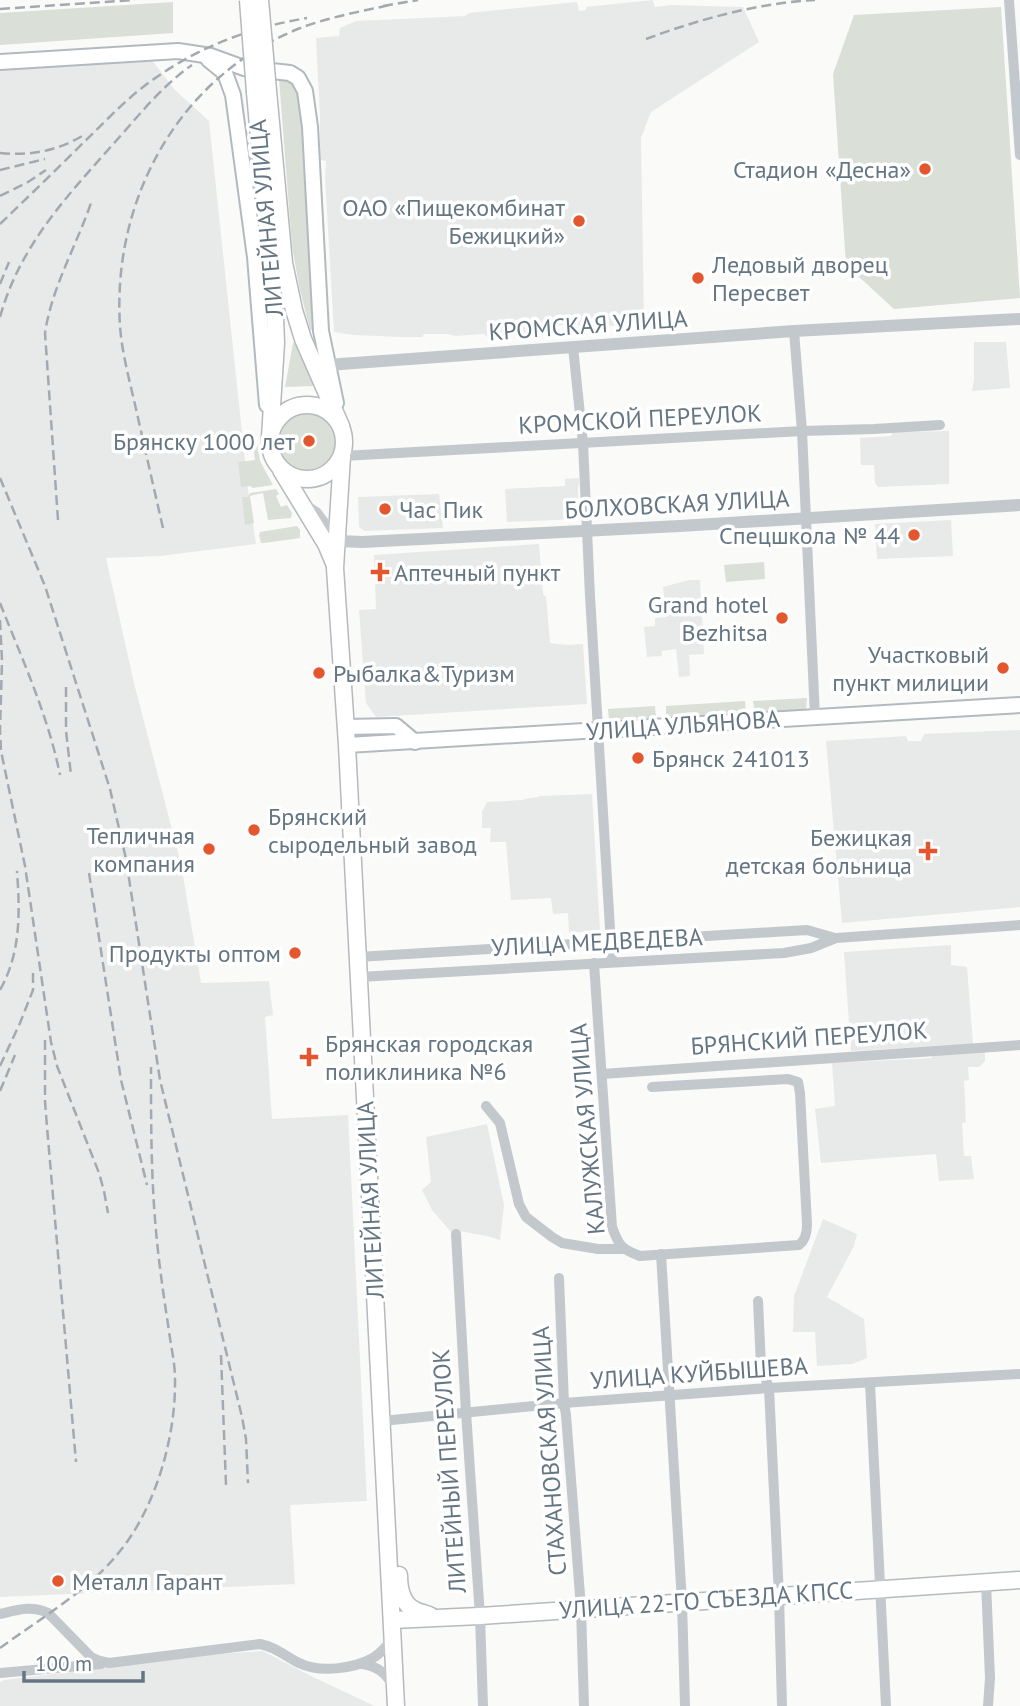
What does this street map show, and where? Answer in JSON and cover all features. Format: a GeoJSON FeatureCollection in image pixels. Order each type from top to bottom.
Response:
{"type":"FeatureCollection","features":[{"type":"Feature","properties":{"kind":"main road","name":"ЛИТЕЙНАЯ УЛИЦА"},"geometry":{"type":"LineString","coordinates":[[247,0],[291,298],[303,340],[341,426]]}},
{"type":"Feature","properties":{"kind":"main road","name":"ЛИТЕЙНАЯ УЛИЦА"},"geometry":{"type":"LineString","coordinates":[[260,0],[262,92],[276,343],[270,437]]}},
{"type":"Feature","properties":{"kind":"main road"},"geometry":{"type":"LineString","coordinates":[[0,62],[159,51],[197,53],[244,68],[290,73],[298,78],[306,91],[310,127],[320,317],[327,365],[344,441],[342,456],[332,469],[318,478],[294,477],[281,468],[271,451],[255,257],[231,86],[222,69],[197,53]]}},
{"type":"Feature","properties":{"kind":"main road"},"geometry":{"type":"LineString","coordinates":[[231,86],[237,79],[255,69]]}},
{"type":"Feature","properties":{"kind":"main road"},"geometry":{"type":"LineString","coordinates":[[270,437],[277,419],[292,408],[302,405],[320,407],[336,418],[341,426]]}},
{"type":"Feature","properties":{"kind":"main road","name":"ЛИТЕЙНАЯ УЛИЦА"},"geometry":{"type":"LineString","coordinates":[[342,456],[335,568],[347,745],[396,1698]]}},
{"type":"Feature","properties":{"kind":"main road","name":"ЛИТЕЙНАЯ УЛИЦА"},"geometry":{"type":"LineString","coordinates":[[281,468],[326,544],[335,568]]}},
{"type":"Feature","properties":{"kind":"main road","name":"УЛИЦА УЛЬЯНОВА"},"geometry":{"type":"LineString","coordinates":[[347,745],[1020,705]]}},
{"type":"Feature","properties":{"kind":"main road"},"geometry":{"type":"LineString","coordinates":[[346,727],[397,726],[415,742]]}},
{"type":"Feature","properties":{"kind":"main road"},"geometry":{"type":"LineString","coordinates":[[389,1561],[399,1573],[399,1589],[406,1604],[433,1618]]}},
{"type":"Feature","properties":{"kind":"main road","name":"УЛИЦА 22-ГО СЪЕЗДА КПСС"},"geometry":{"type":"LineString","coordinates":[[392,1620],[1020,1580]]}},
{"type":"Feature","properties":{"kind":"street"},"geometry":{"type":"LineString","coordinates":[[1009,0],[1020,155]]}},
{"type":"Feature","properties":{"kind":"street","name":"КРОМСКАЯ УЛИЦА"},"geometry":{"type":"LineString","coordinates":[[327,365],[794,331],[1020,319]]}},
{"type":"Feature","properties":{"kind":"street"},"geometry":{"type":"LineString","coordinates":[[794,331],[802,431],[815,716]]}},
{"type":"Feature","properties":{"kind":"street"},"geometry":{"type":"LineString","coordinates":[[573,347],[583,443],[612,962]]}},
{"type":"Feature","properties":{"kind":"street","name":"КРОМСКОЙ ПЕРЕУЛОК"},"geometry":{"type":"LineString","coordinates":[[342,456],[940,425]]}},
{"type":"Feature","properties":{"kind":"street"},"geometry":{"type":"LineString","coordinates":[[302,504],[316,513],[337,541]]}},
{"type":"Feature","properties":{"kind":"street","name":"БОЛХОВСКАЯ УЛИЦА"},"geometry":{"type":"LineString","coordinates":[[337,541],[588,531],[1020,505]]}},
{"type":"Feature","properties":{"kind":"street","name":"УЛИЦА МЕДВЕДЕВА"},"geometry":{"type":"LineString","coordinates":[[359,977],[784,953],[811,948],[836,938],[1020,925]]}},
{"type":"Feature","properties":{"kind":"street","name":"УЛИЦА МЕДВЕДЕВА"},"geometry":{"type":"LineString","coordinates":[[358,957],[807,930],[836,938]]}},
{"type":"Feature","properties":{"kind":"street","name":"КАЛУЖСКАЯ УЛИЦА"},"geometry":{"type":"LineString","coordinates":[[594,963],[612,1227],[622,1249],[640,1256],[802,1243],[807,1224],[798,1082],[788,1079],[652,1087]]}},
{"type":"Feature","properties":{"kind":"street","name":"БРЯНСКИЙ ПЕРЕУЛОК"},"geometry":{"type":"LineString","coordinates":[[602,1074],[1020,1045]]}},
{"type":"Feature","properties":{"kind":"street"},"geometry":{"type":"LineString","coordinates":[[486,1106],[500,1123],[523,1213],[562,1242],[598,1249],[622,1249]]}},
{"type":"Feature","properties":{"kind":"street","name":"ЛИТЕЙНЫЙ ПЕРЕУЛОК"},"geometry":{"type":"LineString","coordinates":[[456,1234],[480,1616],[483,1706]]}},
{"type":"Feature","properties":{"kind":"street"},"geometry":{"type":"LineString","coordinates":[[662,1254],[682,1602],[685,1706]]}},
{"type":"Feature","properties":{"kind":"street","name":"СТАХАНОВСКАЯ УЛИЦА"},"geometry":{"type":"LineString","coordinates":[[559,1278],[564,1403],[580,1608],[584,1706]]}},
{"type":"Feature","properties":{"kind":"street"},"geometry":{"type":"LineString","coordinates":[[758,1301],[761,1366],[769,1388],[782,1706]]}},
{"type":"Feature","properties":{"kind":"street","name":"УЛИЦА КУЙБЫШЕВА"},"geometry":{"type":"LineString","coordinates":[[382,1421],[564,1403],[1020,1374]]}},
{"type":"Feature","properties":{"kind":"street"},"geometry":{"type":"LineString","coordinates":[[870,1382],[886,1706]]}},
{"type":"Feature","properties":{"kind":"street"},"geometry":{"type":"LineString","coordinates":[[986,1582],[990,1678],[988,1706]]}},
{"type":"Feature","properties":{"kind":"street"},"geometry":{"type":"LineString","coordinates":[[0,1614],[25,1609],[39,1609],[48,1613],[91,1657],[109,1663]]}},
{"type":"Feature","properties":{"kind":"street"},"geometry":{"type":"LineString","coordinates":[[361,1664],[383,1650],[393,1638]]}},
{"type":"Feature","properties":{"kind":"street"},"geometry":{"type":"LineString","coordinates":[[0,1673],[109,1663],[260,1644],[277,1649],[297,1662],[320,1669],[371,1665],[383,1672],[396,1698]]}},
{"type":"Feature","properties":{"kind":"shaded area"},"geometry":{"type":"Polygon","coordinates":[[[653,0],[655,7],[743,7],[759,42],[651,112],[641,138],[644,326],[560,325],[553,332],[487,337],[484,334],[424,334],[422,337],[402,337],[334,332],[326,161],[319,160],[320,115],[316,38],[339,36],[340,28],[356,21],[465,16],[469,13],[577,2],[579,11],[586,10],[586,7],[653,0]]]}},
{"type":"Feature","properties":{"kind":"shaded area"},"geometry":{"type":"Polygon","coordinates":[[[173,2],[173,33],[0,45],[0,13],[173,2]]]}},
{"type":"Feature","properties":{"kind":"shaded area","name":"Стадион «Десна»"},"geometry":{"type":"Polygon","coordinates":[[[1001,7],[1020,298],[894,309],[846,265],[833,74],[854,15],[1001,7]]]}},
{"type":"Feature","properties":{"kind":"shaded area"},"geometry":{"type":"Polygon","coordinates":[[[151,59],[175,90],[209,121],[256,544],[160,556],[106,558],[134,683],[181,864],[201,983],[269,981],[273,1015],[265,1017],[272,1119],[348,1115],[367,1501],[290,1505],[295,1584],[0,1597],[0,69],[151,59]]]}},
{"type":"Feature","properties":{"kind":"shaded area"},"geometry":{"type":"Polygon","coordinates":[[[279,79],[295,83],[301,96],[314,330],[310,330],[292,246],[279,79]]]}},
{"type":"Feature","properties":{"kind":"shaded area"},"geometry":{"type":"Polygon","coordinates":[[[296,342],[315,386],[285,387],[293,343],[296,342]]]}},
{"type":"Feature","properties":{"kind":"shaded area"},"geometry":{"type":"Polygon","coordinates":[[[974,342],[1006,342],[1010,388],[972,391],[974,342]]]}},
{"type":"Feature","properties":{"kind":"shaded area"},"geometry":{"type":"Polygon","coordinates":[[[300,410],[312,410],[331,423],[336,440],[334,452],[323,465],[312,470],[300,470],[281,457],[276,446],[276,434],[289,415],[300,410]]]}},
{"type":"Feature","properties":{"kind":"shaded area"},"geometry":{"type":"Polygon","coordinates":[[[949,431],[949,484],[878,487],[875,483],[874,465],[861,465],[860,438],[891,436],[892,432],[949,431]]]}},
{"type":"Feature","properties":{"kind":"shaded area"},"geometry":{"type":"Polygon","coordinates":[[[252,437],[256,437],[260,461],[273,485],[241,487],[238,462],[255,460],[252,437]]]}},
{"type":"Feature","properties":{"kind":"shaded area"},"geometry":{"type":"Polygon","coordinates":[[[579,478],[579,519],[507,522],[505,489],[565,486],[565,479],[579,478]]]}},
{"type":"Feature","properties":{"kind":"shaded area"},"geometry":{"type":"Polygon","coordinates":[[[276,489],[281,507],[287,505],[292,513],[291,518],[268,520],[263,493],[250,496],[254,523],[245,525],[242,497],[276,489]]]}},
{"type":"Feature","properties":{"kind":"shaded area"},"geometry":{"type":"Polygon","coordinates":[[[439,494],[443,528],[365,531],[359,527],[358,497],[439,494]]]}},
{"type":"Feature","properties":{"kind":"shaded area","name":"Спецшкола № 44"},"geometry":{"type":"Polygon","coordinates":[[[951,520],[953,556],[877,559],[875,524],[951,520]]]}},
{"type":"Feature","properties":{"kind":"shaded area"},"geometry":{"type":"Polygon","coordinates":[[[297,526],[300,538],[261,543],[260,532],[297,526]]]}},
{"type":"Feature","properties":{"kind":"shaded area"},"geometry":{"type":"Polygon","coordinates":[[[539,544],[550,643],[583,644],[587,704],[376,717],[366,703],[359,610],[376,609],[374,555],[539,544]]]}},
{"type":"Feature","properties":{"kind":"shaded area"},"geometry":{"type":"Polygon","coordinates":[[[764,562],[765,579],[726,582],[724,565],[764,562]]]}},
{"type":"Feature","properties":{"kind":"shaded area"},"geometry":{"type":"Polygon","coordinates":[[[700,580],[704,654],[689,655],[690,676],[679,677],[676,649],[662,651],[662,656],[647,657],[644,627],[655,626],[655,618],[666,617],[663,587],[700,580]]]}},
{"type":"Feature","properties":{"kind":"shaded area"},"geometry":{"type":"Polygon","coordinates":[[[807,698],[806,710],[755,713],[753,701],[807,698]]]}},
{"type":"Feature","properties":{"kind":"shaded area"},"geometry":{"type":"Polygon","coordinates":[[[745,701],[746,713],[666,718],[666,706],[745,701]]]}},
{"type":"Feature","properties":{"kind":"shaded area"},"geometry":{"type":"Polygon","coordinates":[[[655,706],[656,718],[609,720],[608,709],[655,706]]]}},
{"type":"Feature","properties":{"kind":"shaded area","name":"Бежицкая детская больница"},"geometry":{"type":"Polygon","coordinates":[[[1020,730],[1020,907],[842,923],[826,741],[906,736],[908,741],[921,741],[924,734],[1020,730]]]}},
{"type":"Feature","properties":{"kind":"shaded area"},"geometry":{"type":"Polygon","coordinates":[[[592,794],[600,931],[569,933],[568,913],[553,914],[551,898],[511,900],[506,842],[490,842],[491,828],[482,828],[482,812],[487,802],[592,794]]]}},
{"type":"Feature","properties":{"kind":"shaded area"},"geometry":{"type":"Polygon","coordinates":[[[951,945],[951,965],[967,967],[973,1044],[851,1051],[844,952],[951,945]]]}},
{"type":"Feature","properties":{"kind":"shaded area"},"geometry":{"type":"Polygon","coordinates":[[[985,1050],[985,1061],[979,1067],[968,1067],[969,1080],[964,1081],[964,1156],[971,1156],[974,1179],[939,1181],[936,1154],[821,1163],[815,1109],[835,1106],[832,1063],[932,1058],[932,1052],[985,1050]]]}},
{"type":"Feature","properties":{"kind":"shaded area"},"geometry":{"type":"Polygon","coordinates":[[[487,1124],[504,1205],[500,1240],[459,1231],[451,1232],[432,1210],[422,1190],[431,1182],[426,1137],[487,1124]]]}},
{"type":"Feature","properties":{"kind":"shaded area"},"geometry":{"type":"Polygon","coordinates":[[[823,1219],[857,1234],[854,1246],[827,1297],[864,1319],[867,1358],[852,1364],[817,1366],[815,1332],[793,1332],[794,1296],[823,1219]]]}},
{"type":"Feature","properties":{"kind":"shaded area"},"geometry":{"type":"Polygon","coordinates":[[[263,1651],[375,1706],[0,1706],[0,1682],[4,1680],[263,1651]]]}},
{"type":"Feature","properties":{"kind":"railway"},"geometry":{"type":"LineString","coordinates":[[0,9],[135,0]]}},
{"type":"Feature","properties":{"kind":"railway"},"geometry":{"type":"LineString","coordinates":[[383,6],[418,0]]}},
{"type":"Feature","properties":{"kind":"railway"},"geometry":{"type":"LineString","coordinates":[[646,39],[729,13],[815,0]]}},
{"type":"Feature","properties":{"kind":"railway"},"geometry":{"type":"LineString","coordinates":[[163,528],[122,347],[120,326],[120,280],[127,235],[140,191],[160,151],[185,114],[215,81],[252,53],[305,26],[390,5]]}},
{"type":"Feature","properties":{"kind":"railway"},"geometry":{"type":"LineString","coordinates":[[0,224],[122,105],[165,71],[223,41],[264,27],[307,18]]}},
{"type":"Feature","properties":{"kind":"railway"},"geometry":{"type":"LineString","coordinates":[[0,317],[20,267],[47,222],[152,101],[192,65]]}},
{"type":"Feature","properties":{"kind":"railway"},"geometry":{"type":"LineString","coordinates":[[0,153],[44,151],[84,135]]}},
{"type":"Feature","properties":{"kind":"railway"},"geometry":{"type":"LineString","coordinates":[[0,170],[45,159]]}},
{"type":"Feature","properties":{"kind":"railway"},"geometry":{"type":"LineString","coordinates":[[0,196],[46,170]]}},
{"type":"Feature","properties":{"kind":"railway"},"geometry":{"type":"LineString","coordinates":[[58,520],[45,333],[59,282],[92,200]]}},
{"type":"Feature","properties":{"kind":"railway"},"geometry":{"type":"LineString","coordinates":[[0,284],[9,262]]}},
{"type":"Feature","properties":{"kind":"railway"},"geometry":{"type":"LineString","coordinates":[[0,478],[45,586],[110,789],[126,859],[160,1080],[242,1417],[248,1483]]}},
{"type":"Feature","properties":{"kind":"railway"},"geometry":{"type":"LineString","coordinates":[[0,603],[42,709],[60,775]]}},
{"type":"Feature","properties":{"kind":"railway"},"geometry":{"type":"LineString","coordinates":[[0,620],[1,751],[25,866],[51,1042],[57,1066],[99,1173],[108,1213]]}},
{"type":"Feature","properties":{"kind":"railway"},"geometry":{"type":"LineString","coordinates":[[66,687],[66,731],[71,775]]}},
{"type":"Feature","properties":{"kind":"railway"},"geometry":{"type":"LineString","coordinates":[[0,990],[12,962],[15,947],[19,902],[17,871]]}},
{"type":"Feature","properties":{"kind":"railway"},"geometry":{"type":"LineString","coordinates":[[89,873],[121,1080],[147,1185]]}},
{"type":"Feature","properties":{"kind":"railway"},"geometry":{"type":"LineString","coordinates":[[0,1066],[33,990],[33,972]]}},
{"type":"Feature","properties":{"kind":"railway"},"geometry":{"type":"LineString","coordinates":[[45,1040],[45,1101],[76,1462]]}},
{"type":"Feature","properties":{"kind":"railway"},"geometry":{"type":"LineString","coordinates":[[0,1091],[15,1055]]}},
{"type":"Feature","properties":{"kind":"railway"},"geometry":{"type":"LineString","coordinates":[[0,1648],[76,1593],[116,1556],[142,1518],[167,1449],[172,1425],[175,1373],[154,1211],[151,1067]]}},
{"type":"Feature","properties":{"kind":"railway"},"geometry":{"type":"LineString","coordinates":[[221,1355],[226,1485]]}},
{"type":"Feature","properties":{"kind":"place","name":"Стадион «Десна»"},"geometry":{"type":"Point","coordinates":[925,169]}},
{"type":"Feature","properties":{"kind":"place","name":"ОАО «Пищекомбинат Бежицкий»"},"geometry":{"type":"Point","coordinates":[579,221]}},
{"type":"Feature","properties":{"kind":"place","name":"Ледовый дворец Пересвет"},"geometry":{"type":"Point","coordinates":[698,278]}},
{"type":"Feature","properties":{"kind":"place","name":"Брянску 1000 лет"},"geometry":{"type":"Point","coordinates":[309,441]}},
{"type":"Feature","properties":{"kind":"place","name":"Час Пик"},"geometry":{"type":"Point","coordinates":[385,509]}},
{"type":"Feature","properties":{"kind":"place","name":"Спецшкола № 44"},"geometry":{"type":"Point","coordinates":[914,535]}},
{"type":"Feature","properties":{"kind":"place","name":"Аптечный пункт"},"geometry":{"type":"Point","coordinates":[380,572]}},
{"type":"Feature","properties":{"kind":"place","name":"Grand hotel Bezhitsa"},"geometry":{"type":"Point","coordinates":[782,618]}},
{"type":"Feature","properties":{"kind":"place","name":"Участковый пункт милиции"},"geometry":{"type":"Point","coordinates":[1003,668]}},
{"type":"Feature","properties":{"kind":"place","name":"Рыбалка&Туризм"},"geometry":{"type":"Point","coordinates":[319,673]}},
{"type":"Feature","properties":{"kind":"place","name":"Брянск 241013"},"geometry":{"type":"Point","coordinates":[638,758]}},
{"type":"Feature","properties":{"kind":"place","name":"Брянский сыродельный завод"},"geometry":{"type":"Point","coordinates":[254,830]}},
{"type":"Feature","properties":{"kind":"place","name":"Тепличная компания"},"geometry":{"type":"Point","coordinates":[209,849]}},
{"type":"Feature","properties":{"kind":"place","name":"Бежицкая детская больница"},"geometry":{"type":"Point","coordinates":[928,851]}},
{"type":"Feature","properties":{"kind":"place","name":"Продукты оптом"},"geometry":{"type":"Point","coordinates":[295,953]}},
{"type":"Feature","properties":{"kind":"place","name":"Брянская городская поликлиника №6"},"geometry":{"type":"Point","coordinates":[309,1057]}},
{"type":"Feature","properties":{"kind":"place","name":"Металл Гарант"},"geometry":{"type":"Point","coordinates":[58,1581]}}]}
